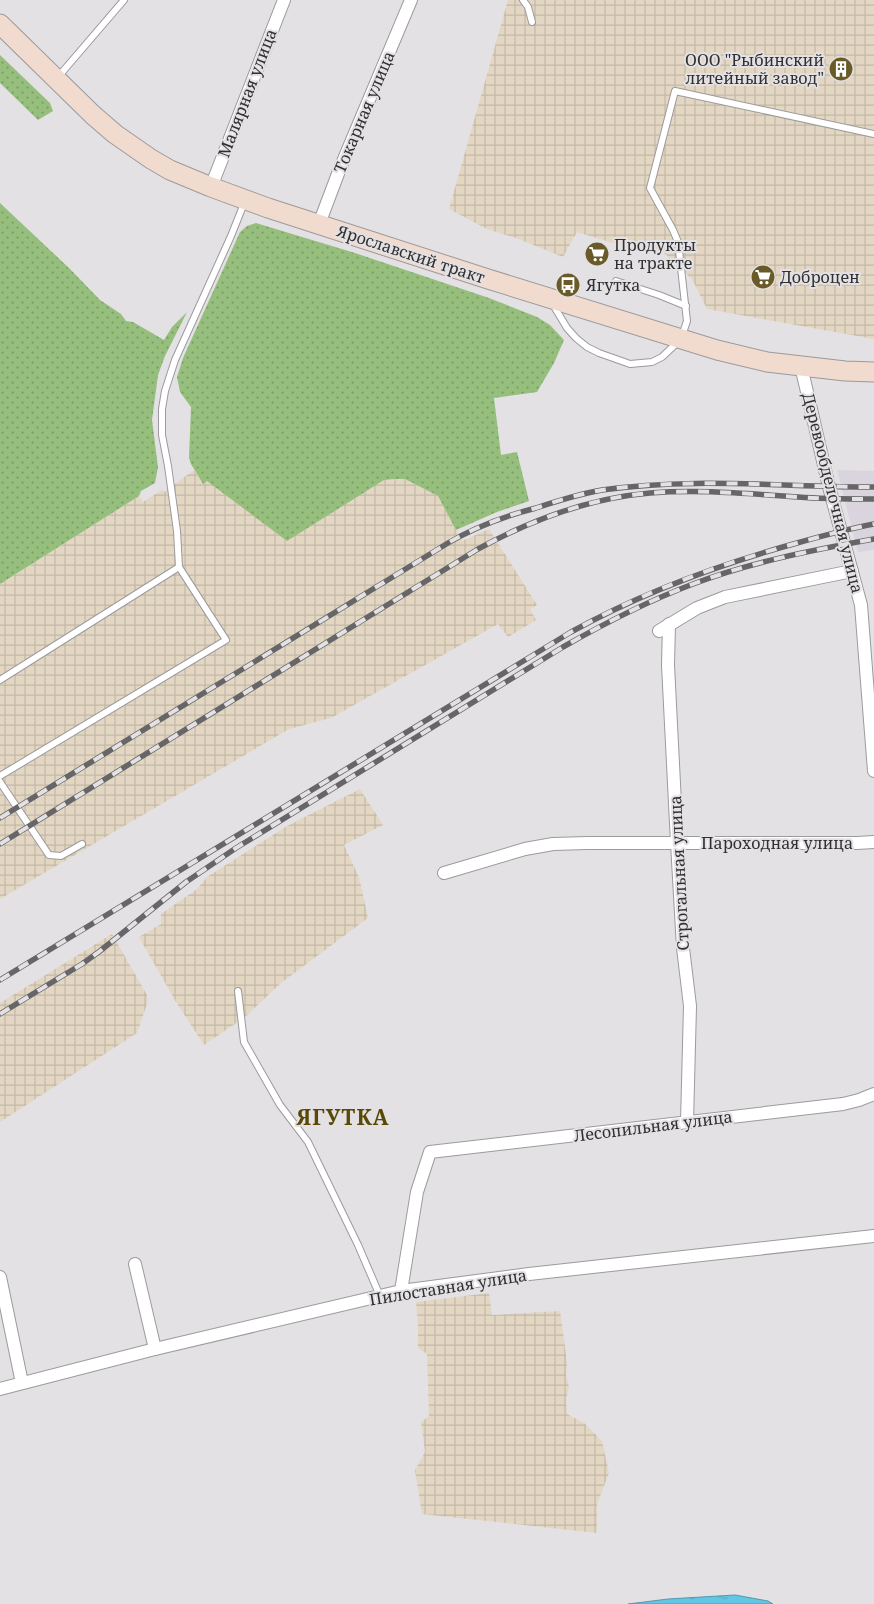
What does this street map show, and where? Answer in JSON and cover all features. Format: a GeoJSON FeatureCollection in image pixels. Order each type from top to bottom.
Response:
{"type":"FeatureCollection","features":[{"type":"Feature","properties":{"kind":"street","name":"Малярная улица"},"geometry":{"type":"LineString","coordinates":[[210,187],[284,0]]}},
{"type":"Feature","properties":{"kind":"street","name":"Токарная улица"},"geometry":{"type":"LineString","coordinates":[[319,224],[346,153],[411,0]]}},
{"type":"Feature","properties":{"kind":"street","name":"Ярославский тракт"},"geometry":{"type":"LineString","coordinates":[[0,24],[93,115],[134,148],[170,170],[210,187],[548,298],[681,339],[767,362],[874,372]]}},
{"type":"Feature","properties":{"kind":"street","name":"Деревообделочная улица"},"geometry":{"type":"LineString","coordinates":[[801,366],[829,487],[861,605],[874,771]]}},
{"type":"Feature","properties":{"kind":"street","name":"Строгальная улица"},"geometry":{"type":"LineString","coordinates":[[687,1122],[690,1006],[683,948],[668,665],[664,628],[697,608],[726,597],[852,571]]}},
{"type":"Feature","properties":{"kind":"street","name":"Пароходная улица"},"geometry":{"type":"LineString","coordinates":[[444,873],[525,849],[553,844],[587,842],[874,842]]}},
{"type":"Feature","properties":{"kind":"street","name":"Лесопильная улица"},"geometry":{"type":"LineString","coordinates":[[401,1291],[417,1192],[430,1152],[842,1104],[874,1094]]}},
{"type":"Feature","properties":{"kind":"street","name":"Пилоставная улица"},"geometry":{"type":"LineString","coordinates":[[0,1389],[401,1291],[530,1274],[874,1236]]}},
{"type":"Feature","properties":{"kind":"street"},"geometry":{"type":"LineString","coordinates":[[135,1264],[155,1350]]}},
{"type":"Feature","properties":{"kind":"street"},"geometry":{"type":"LineString","coordinates":[[0,1277],[22,1383]]}},
{"type":"Feature","properties":{"kind":"lane"},"geometry":{"type":"LineString","coordinates":[[56,80],[124,0]]}},
{"type":"Feature","properties":{"kind":"lane"},"geometry":{"type":"LineString","coordinates":[[524,0],[532,22]]}},
{"type":"Feature","properties":{"kind":"lane"},"geometry":{"type":"LineString","coordinates":[[548,298],[567,328],[587,347],[630,364],[652,362],[662,357],[681,339],[688,320],[678,242],[650,188],[675,91],[874,134]]}},
{"type":"Feature","properties":{"kind":"lane"},"geometry":{"type":"LineString","coordinates":[[0,776],[226,640],[179,567],[168,466],[162,435],[162,409],[175,360],[246,200]]}},
{"type":"Feature","properties":{"kind":"lane"},"geometry":{"type":"LineString","coordinates":[[616,281],[686,306]]}},
{"type":"Feature","properties":{"kind":"lane"},"geometry":{"type":"LineString","coordinates":[[0,680],[179,567]]}},
{"type":"Feature","properties":{"kind":"lane"},"geometry":{"type":"LineString","coordinates":[[0,782],[49,855],[61,856],[82,844]]}},
{"type":"Feature","properties":{"kind":"lane"},"geometry":{"type":"LineString","coordinates":[[238,991],[244,1042],[280,1105],[308,1142],[358,1245],[380,1296]]}},
{"type":"Feature","properties":{"kind":"shaded area"},"geometry":{"type":"Polygon","coordinates":[[[508,0],[874,0],[874,339],[707,309],[692,279],[662,251],[645,245],[613,243],[577,232],[563,257],[516,238],[487,229],[449,209],[508,0]]]}},
{"type":"Feature","properties":{"kind":"shaded area"},"geometry":{"type":"Polygon","coordinates":[[[194,470],[203,484],[207,481],[405,479],[438,496],[462,541],[489,529],[537,605],[530,609],[536,620],[508,637],[498,624],[331,718],[289,729],[0,899],[0,584],[139,496],[143,502],[162,490],[164,492],[194,470]]]}},
{"type":"Feature","properties":{"kind":"shaded area"},"geometry":{"type":"Polygon","coordinates":[[[837,470],[874,471],[874,550],[858,552],[837,470]]]}},
{"type":"Feature","properties":{"kind":"shaded area"},"geometry":{"type":"Polygon","coordinates":[[[360,789],[383,825],[344,845],[359,877],[368,918],[281,983],[245,1017],[204,1045],[176,1002],[139,937],[161,924],[161,914],[197,889],[207,877],[287,826],[360,789]]]}},
{"type":"Feature","properties":{"kind":"shaded area"},"geometry":{"type":"Polygon","coordinates":[[[112,934],[147,995],[148,1001],[137,1033],[0,1122],[0,1003],[112,934]]]}},
{"type":"Feature","properties":{"kind":"shaded area"},"geometry":{"type":"Polygon","coordinates":[[[489,1293],[492,1315],[560,1311],[567,1362],[566,1376],[569,1387],[566,1400],[567,1414],[584,1423],[602,1441],[609,1473],[597,1504],[597,1533],[422,1514],[415,1470],[425,1452],[421,1422],[429,1416],[427,1354],[418,1348],[416,1302],[489,1293]]]}},
{"type":"Feature","properties":{"kind":"green space"},"geometry":{"type":"Polygon","coordinates":[[[0,55],[50,103],[53,111],[38,120],[0,83],[0,55]]]}},
{"type":"Feature","properties":{"kind":"green space"},"geometry":{"type":"Polygon","coordinates":[[[0,203],[100,300],[121,314],[126,321],[133,322],[164,340],[172,327],[187,312],[165,356],[158,375],[152,420],[158,467],[155,483],[141,491],[139,496],[0,584],[0,203]]]}},
{"type":"Feature","properties":{"kind":"green space"},"geometry":{"type":"Polygon","coordinates":[[[256,223],[355,253],[489,298],[537,317],[550,325],[564,340],[554,363],[537,392],[494,398],[501,455],[517,452],[529,501],[497,512],[456,530],[438,496],[405,479],[384,480],[287,541],[207,481],[203,484],[189,458],[191,407],[180,392],[177,377],[183,358],[240,232],[247,226],[256,223]]]}},
{"type":"Feature","properties":{"kind":"water"},"geometry":{"type":"Polygon","coordinates":[[[735,1595],[768,1601],[773,1604],[628,1604],[668,1599],[735,1595]]]}},
{"type":"Feature","properties":{"kind":"railway"},"geometry":{"type":"LineString","coordinates":[[0,818],[448,543],[491,523],[577,496],[602,490],[636,486],[704,483],[874,487]]}},
{"type":"Feature","properties":{"kind":"railway"},"geometry":{"type":"LineString","coordinates":[[0,844],[478,549],[540,520],[583,505],[650,493],[706,492],[874,499]]}},
{"type":"Feature","properties":{"kind":"railway"},"geometry":{"type":"LineString","coordinates":[[0,980],[571,632],[625,604],[709,570],[797,543],[874,524]]}},
{"type":"Feature","properties":{"kind":"railway"},"geometry":{"type":"LineString","coordinates":[[0,1014],[82,964],[186,882],[236,848],[595,629],[660,598],[715,576],[782,557],[874,539]]}},
{"type":"Feature","properties":{"kind":"place","name":"ООО \"Рыбинский литейный завод\""},"geometry":{"type":"Point","coordinates":[841,69]}},
{"type":"Feature","properties":{"kind":"place","name":"Продукты на тракте"},"geometry":{"type":"Point","coordinates":[597,254]}},
{"type":"Feature","properties":{"kind":"place","name":"Доброцен"},"geometry":{"type":"Point","coordinates":[763,277]}},
{"type":"Feature","properties":{"kind":"place","name":"Ягутка"},"geometry":{"type":"Point","coordinates":[568,285]}},
{"type":"Feature","properties":{"kind":"district","name":"ЯГУТКА"},"geometry":{"type":"Point","coordinates":[343,1118]}}]}
